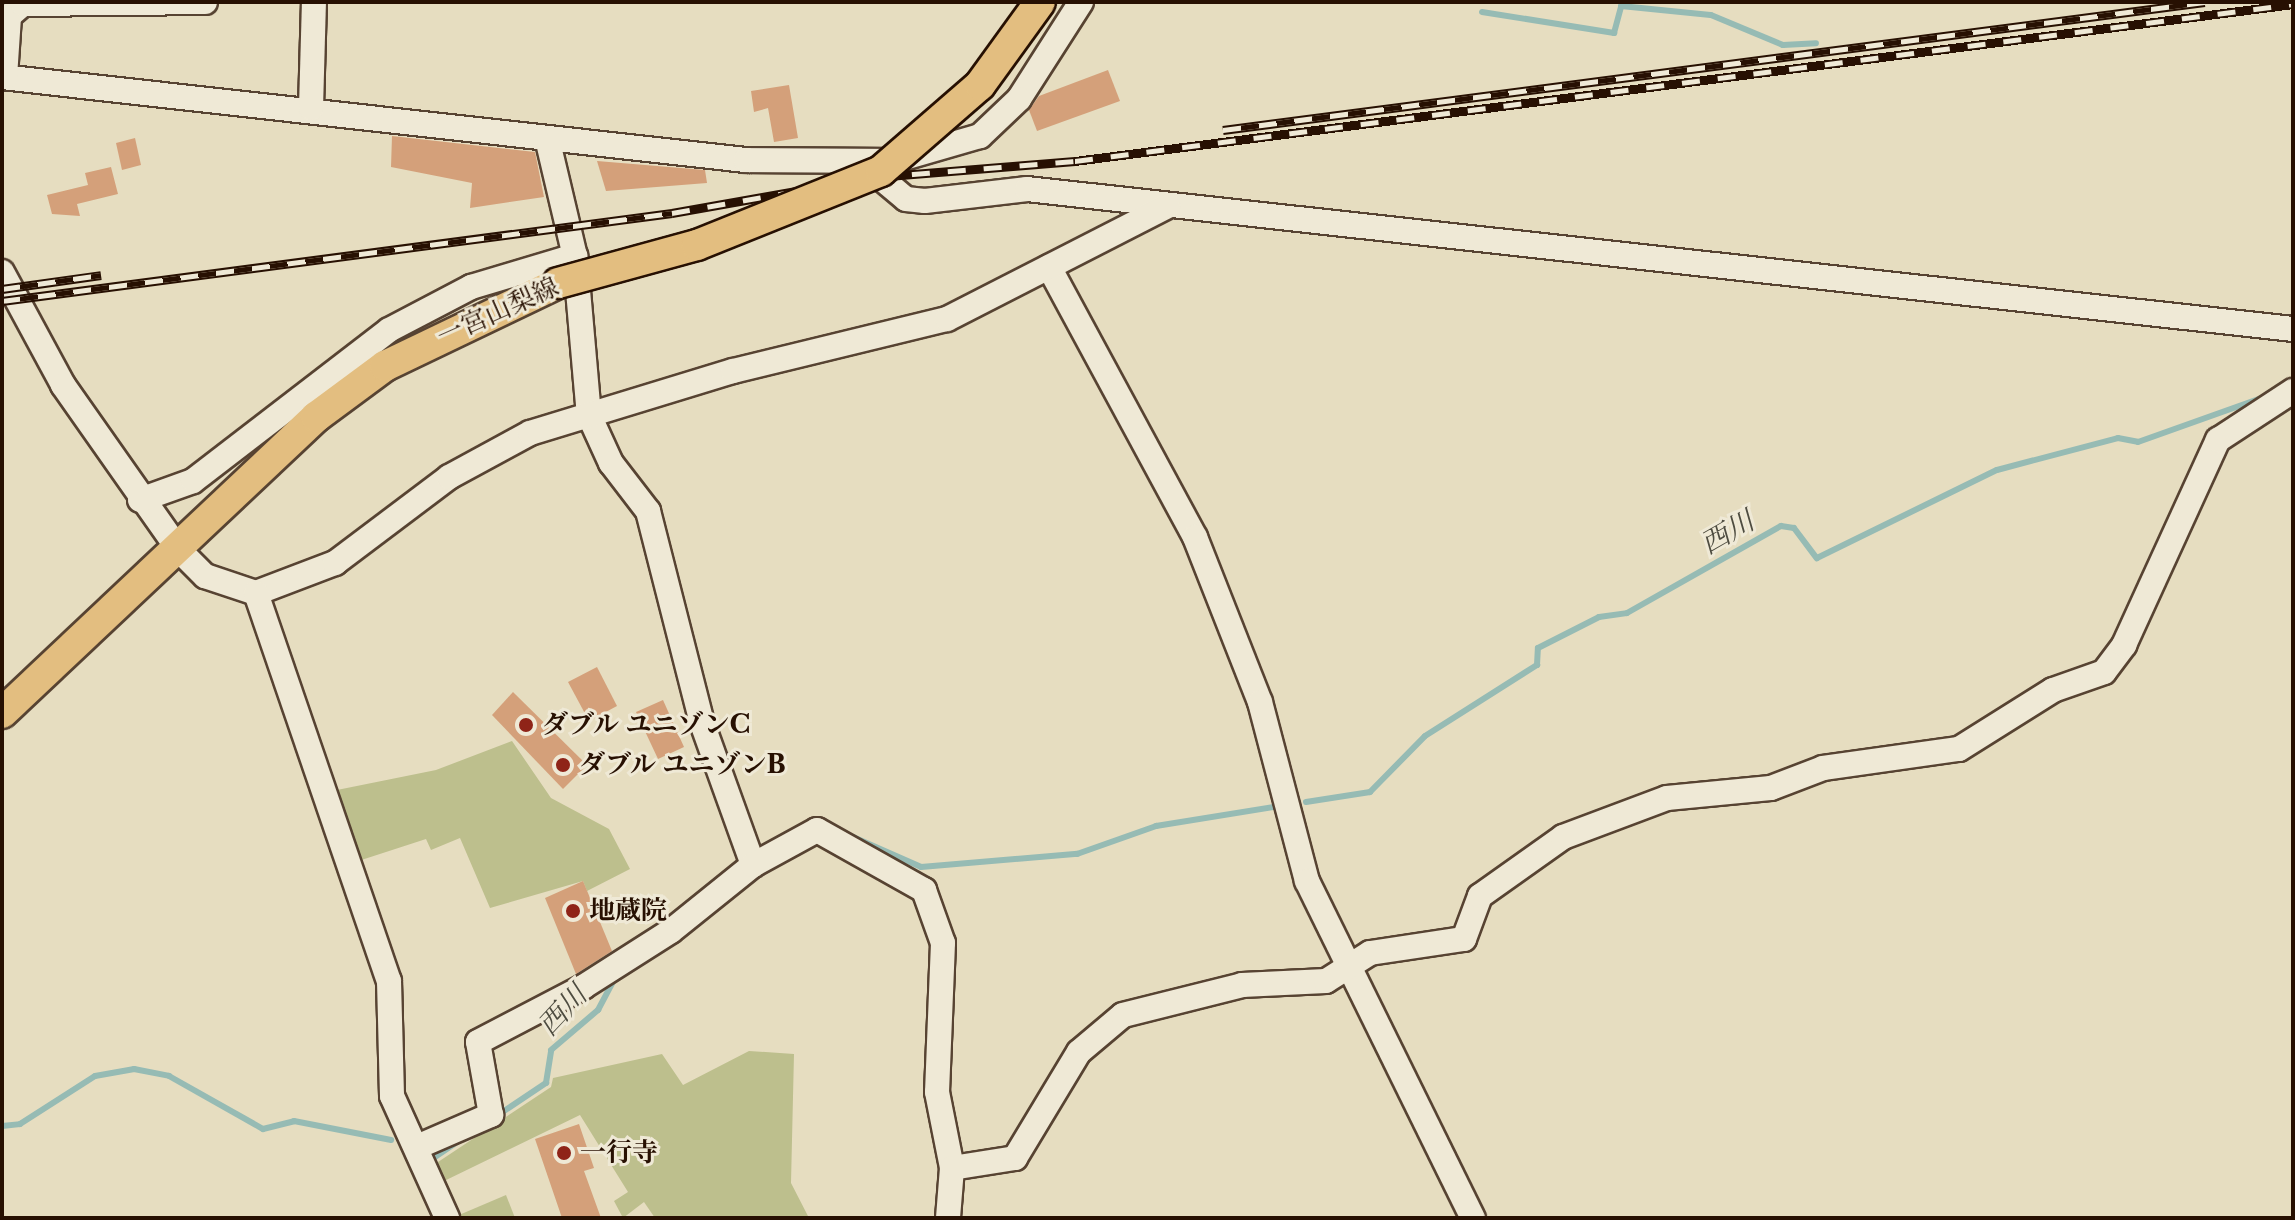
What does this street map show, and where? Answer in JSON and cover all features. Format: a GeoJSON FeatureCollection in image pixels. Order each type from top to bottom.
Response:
{"type":"FeatureCollection","features":[{"type":"Feature","properties":{"kind":"main road","name":"一宮山梨線"},"geometry":{"type":"LineString","coordinates":[[2,713],[179,550],[316,417],[385,366],[558,283],[697,245],[881,171],[980,85],[1040,2]]}},
{"type":"Feature","properties":{"kind":"street"},"geometry":{"type":"LineString","coordinates":[[205,2],[23,4],[9,16],[4,77],[311,108],[746,160],[891,161]]}},
{"type":"Feature","properties":{"kind":"street"},"geometry":{"type":"LineString","coordinates":[[311,108],[314,2]]}},
{"type":"Feature","properties":{"kind":"street"},"geometry":{"type":"LineString","coordinates":[[1081,2],[1019,99],[980,136],[869,168],[906,199],[1027,189],[2293,329]]}},
{"type":"Feature","properties":{"kind":"street"},"geometry":{"type":"LineString","coordinates":[[547,138],[575,256],[589,415],[611,463],[648,511],[702,723],[753,865]]}},
{"type":"Feature","properties":{"kind":"street"},"geometry":{"type":"LineString","coordinates":[[2,272],[41,349],[140,500],[179,550],[205,576],[256,593],[335,563],[490,451],[589,415],[947,319],[1168,206]]}},
{"type":"Feature","properties":{"kind":"street"},"geometry":{"type":"LineString","coordinates":[[140,500],[193,481],[389,330],[471,287],[575,256]]}},
{"type":"Feature","properties":{"kind":"street"},"geometry":{"type":"LineString","coordinates":[[1049,267],[1195,537],[1260,702],[1307,881],[1346,968],[1473,1218]]}},
{"type":"Feature","properties":{"kind":"street"},"geometry":{"type":"LineString","coordinates":[[952,1168],[1015,1158],[1079,1052],[1123,1015],[1242,985],[1326,981],[1370,953],[1464,939],[1480,896],[1563,837],[1667,798],[1771,788],[1823,768],[1959,749],[2053,690],[2104,672],[2124,645],[2218,440],[2293,391]]}},
{"type":"Feature","properties":{"kind":"street"},"geometry":{"type":"LineString","coordinates":[[256,593],[389,981],[390,1083],[404,1133],[417,1147],[447,1218]]}},
{"type":"Feature","properties":{"kind":"street"},"geometry":{"type":"LineString","coordinates":[[417,1147],[491,1115],[478,1042],[671,931],[753,865],[817,830],[924,890],[943,943],[937,1092],[952,1168],[948,1218]]}},
{"type":"Feature","properties":{"kind":"green space"},"geometry":{"type":"Polygon","coordinates":[[[512,741],[551,798],[609,829],[630,869],[587,891],[583,881],[490,908],[460,838],[431,850],[426,839],[346,865],[332,791],[436,770],[512,741]]]}},
{"type":"Feature","properties":{"kind":"green space"},"geometry":{"type":"Polygon","coordinates":[[[749,1051],[794,1054],[791,1183],[809,1218],[655,1218],[644,1202],[623,1218],[614,1201],[628,1192],[580,1115],[440,1183],[435,1164],[551,1087],[553,1078],[662,1054],[683,1085],[749,1051]]]}},
{"type":"Feature","properties":{"kind":"green space"},"geometry":{"type":"Polygon","coordinates":[[[506,1195],[515,1218],[460,1218],[459,1215],[506,1195]]]}},
{"type":"Feature","properties":{"kind":"building"},"geometry":{"type":"Polygon","coordinates":[[[1108,70],[1120,101],[1037,131],[1029,110],[1039,96],[1108,70]]]}},
{"type":"Feature","properties":{"kind":"building"},"geometry":{"type":"Polygon","coordinates":[[[789,85],[798,138],[774,142],[768,108],[754,112],[751,91],[789,85]]]}},
{"type":"Feature","properties":{"kind":"building"},"geometry":{"type":"Polygon","coordinates":[[[392,136],[535,152],[544,197],[470,208],[472,183],[391,167],[392,136]]]}},
{"type":"Feature","properties":{"kind":"building"},"geometry":{"type":"Polygon","coordinates":[[[135,138],[141,165],[122,170],[116,143],[135,138]]]}},
{"type":"Feature","properties":{"kind":"building"},"geometry":{"type":"Polygon","coordinates":[[[597,161],[705,170],[707,183],[606,191],[597,161]]]}},
{"type":"Feature","properties":{"kind":"building"},"geometry":{"type":"Polygon","coordinates":[[[111,167],[118,194],[77,204],[80,216],[52,214],[47,195],[88,185],[85,173],[111,167]]]}},
{"type":"Feature","properties":{"kind":"building"},"geometry":{"type":"Polygon","coordinates":[[[597,667],[617,706],[589,721],[568,682],[597,667]]]}},
{"type":"Feature","properties":{"kind":"building"},"geometry":{"type":"Polygon","coordinates":[[[513,692],[587,765],[563,789],[492,715],[513,692]]]}},
{"type":"Feature","properties":{"kind":"building"},"geometry":{"type":"Polygon","coordinates":[[[663,700],[684,747],[658,759],[636,712],[663,700]]]}},
{"type":"Feature","properties":{"kind":"building"},"geometry":{"type":"Polygon","coordinates":[[[583,881],[612,951],[576,974],[545,898],[583,881]]]}},
{"type":"Feature","properties":{"kind":"building"},"geometry":{"type":"Polygon","coordinates":[[[579,1124],[594,1168],[584,1171],[601,1218],[562,1218],[535,1139],[579,1124]]]}},
{"type":"Feature","properties":{"kind":"waterway"},"geometry":{"type":"LineString","coordinates":[[1482,12],[1614,33],[1621,6],[1711,15],[1783,45],[1816,43]]}},
{"type":"Feature","properties":{"kind":"waterway","name":"西川"},"geometry":{"type":"LineString","coordinates":[[1306,802],[1370,792],[1425,736],[1537,665],[1538,648],[1599,617],[1627,613],[1781,526],[1794,528],[1817,558],[1997,470],[2118,438],[2138,442],[2267,396]]}},
{"type":"Feature","properties":{"kind":"waterway","name":"西川"},"geometry":{"type":"LineString","coordinates":[[853,837],[921,867],[1077,854],[1156,826],[1273,807]]}},
{"type":"Feature","properties":{"kind":"waterway","name":"西川"},"geometry":{"type":"LineString","coordinates":[[498,1115],[546,1083],[551,1050],[598,1010],[615,978]]}},
{"type":"Feature","properties":{"kind":"waterway","name":"西川"},"geometry":{"type":"LineString","coordinates":[[2,1126],[20,1124],[95,1076],[134,1069],[169,1076],[263,1129],[294,1121],[391,1140]]}},
{"type":"Feature","properties":{"kind":"waterway","name":"西川"},"geometry":{"type":"LineString","coordinates":[[432,1159],[462,1139]]}},
{"type":"Feature","properties":{"kind":"railway"},"geometry":{"type":"LineString","coordinates":[[1223,130],[2205,2]]}},
{"type":"Feature","properties":{"kind":"railway"},"geometry":{"type":"LineString","coordinates":[[2,301],[672,213],[876,177],[1075,161],[2293,4]]}},
{"type":"Feature","properties":{"kind":"railway"},"geometry":{"type":"LineString","coordinates":[[2,289],[101,275]]}},
{"type":"Feature","properties":{"kind":"place","name":"ダブル ユニゾンC"},"geometry":{"type":"Point","coordinates":[526,725]}},
{"type":"Feature","properties":{"kind":"place","name":"ダブル ユニゾンB"},"geometry":{"type":"Point","coordinates":[563,765]}},
{"type":"Feature","properties":{"kind":"place","name":"地蔵院"},"geometry":{"type":"Point","coordinates":[573,911]}},
{"type":"Feature","properties":{"kind":"place","name":"一行寺"},"geometry":{"type":"Point","coordinates":[564,1153]}}]}
